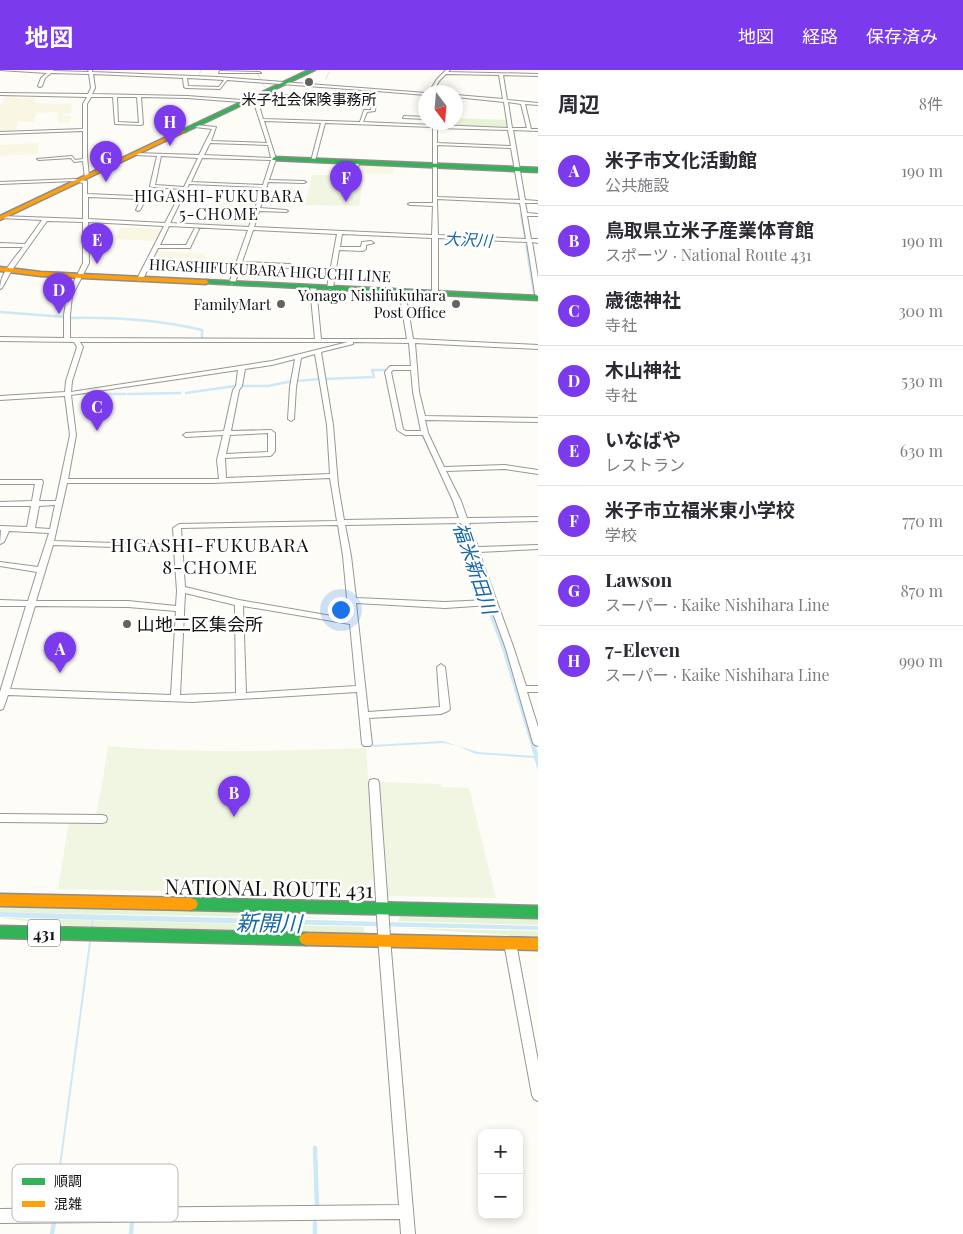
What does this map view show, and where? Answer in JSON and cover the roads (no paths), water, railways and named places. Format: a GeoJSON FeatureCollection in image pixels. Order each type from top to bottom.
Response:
{"type":"FeatureCollection","features":[{"type":"Feature","properties":{"kind":"main road"},"geometry":{"type":"LineString","coordinates":[[0,218],[249,101],[267,88],[284,84],[313,70]]}},
{"type":"Feature","properties":{"kind":"main road"},"geometry":{"type":"LineString","coordinates":[[274,159],[313,161],[356,168],[435,165],[538,170]]}},
{"type":"Feature","properties":{"kind":"main road","name":"HIGASHIFUKUBARA HIGUCHI LINE"},"geometry":{"type":"LineString","coordinates":[[4,269],[82,276],[538,298]]}},
{"type":"Feature","properties":{"kind":"main road","name":"NATIONAL ROUTE 431"},"geometry":{"type":"LineString","coordinates":[[0,900],[538,912]]}},
{"type":"Feature","properties":{"kind":"main road","name":"431"},"geometry":{"type":"LineString","coordinates":[[0,932],[384,938],[538,944]]}},
{"type":"Feature","properties":{"kind":"street"},"geometry":{"type":"LineString","coordinates":[[0,70],[145,72],[162,76],[218,78],[267,88],[310,100]]}},
{"type":"Feature","properties":{"kind":"street"},"geometry":{"type":"LineString","coordinates":[[40,86],[43,78],[51,70]]}},
{"type":"Feature","properties":{"kind":"street"},"geometry":{"type":"LineString","coordinates":[[436,85],[448,70]]}},
{"type":"Feature","properties":{"kind":"street"},"geometry":{"type":"LineString","coordinates":[[67,339],[69,314],[67,304],[71,290],[82,276],[86,263],[85,101],[93,88],[90,71]]}},
{"type":"Feature","properties":{"kind":"street"},"geometry":{"type":"LineString","coordinates":[[218,78],[220,71],[260,75],[267,88]]}},
{"type":"Feature","properties":{"kind":"street"},"geometry":{"type":"LineString","coordinates":[[444,73],[538,75]]}},
{"type":"Feature","properties":{"kind":"street"},"geometry":{"type":"LineString","coordinates":[[502,74],[538,294]]}},
{"type":"Feature","properties":{"kind":"street"},"geometry":{"type":"LineString","coordinates":[[159,96],[162,76]]}},
{"type":"Feature","properties":{"kind":"street"},"geometry":{"type":"LineString","coordinates":[[184,76],[186,87],[220,88],[226,79]]}},
{"type":"Feature","properties":{"kind":"street"},"geometry":{"type":"LineString","coordinates":[[284,84],[418,94]]}},
{"type":"Feature","properties":{"kind":"street"},"geometry":{"type":"LineString","coordinates":[[361,124],[365,111],[373,111],[376,92]]}},
{"type":"Feature","properties":{"kind":"street"},"geometry":{"type":"LineString","coordinates":[[0,94],[159,96],[256,102],[274,159],[232,283]]}},
{"type":"Feature","properties":{"kind":"street"},"geometry":{"type":"LineString","coordinates":[[115,96],[116,124],[126,125],[141,124],[139,96]]}},
{"type":"Feature","properties":{"kind":"street"},"geometry":{"type":"LineString","coordinates":[[463,97],[538,104]]}},
{"type":"Feature","properties":{"kind":"street"},"geometry":{"type":"LineString","coordinates":[[523,102],[529,130]]}},
{"type":"Feature","properties":{"kind":"street"},"geometry":{"type":"LineString","coordinates":[[418,119],[403,118],[418,123]]}},
{"type":"Feature","properties":{"kind":"street"},"geometry":{"type":"LineString","coordinates":[[262,120],[361,124],[418,123]]}},
{"type":"Feature","properties":{"kind":"street"},"geometry":{"type":"LineString","coordinates":[[313,161],[323,123]]}},
{"type":"Feature","properties":{"kind":"street"},"geometry":{"type":"LineString","coordinates":[[140,279],[178,199],[215,128],[196,126]]}},
{"type":"Feature","properties":{"kind":"street"},"geometry":{"type":"LineString","coordinates":[[463,126],[538,130]]}},
{"type":"Feature","properties":{"kind":"street"},"geometry":{"type":"LineString","coordinates":[[0,133],[85,130]]}},
{"type":"Feature","properties":{"kind":"street"},"geometry":{"type":"LineString","coordinates":[[435,130],[435,293]]}},
{"type":"Feature","properties":{"kind":"street"},"geometry":{"type":"LineString","coordinates":[[208,142],[269,144]]}},
{"type":"Feature","properties":{"kind":"street"},"geometry":{"type":"LineString","coordinates":[[239,158],[245,144]]}},
{"type":"Feature","properties":{"kind":"street"},"geometry":{"type":"LineString","coordinates":[[435,144],[513,147]]}},
{"type":"Feature","properties":{"kind":"street"},"geometry":{"type":"LineString","coordinates":[[137,154],[274,159]]}},
{"type":"Feature","properties":{"kind":"street"},"geometry":{"type":"LineString","coordinates":[[159,155],[152,186],[184,188]]}},
{"type":"Feature","properties":{"kind":"street"},"geometry":{"type":"LineString","coordinates":[[39,159],[72,157],[74,161],[85,160]]}},
{"type":"Feature","properties":{"kind":"street"},"geometry":{"type":"LineString","coordinates":[[0,183],[84,179]]}},
{"type":"Feature","properties":{"kind":"street"},"geometry":{"type":"LineString","coordinates":[[188,183],[304,182]]}},
{"type":"Feature","properties":{"kind":"street"},"geometry":{"type":"LineString","coordinates":[[85,195],[178,199]]}},
{"type":"Feature","properties":{"kind":"street"},"geometry":{"type":"LineString","coordinates":[[138,210],[144,198]]}},
{"type":"Feature","properties":{"kind":"street"},"geometry":{"type":"LineString","coordinates":[[435,198],[538,202]]}},
{"type":"Feature","properties":{"kind":"street"},"geometry":{"type":"LineString","coordinates":[[410,204],[435,205]]}},
{"type":"Feature","properties":{"kind":"street"},"geometry":{"type":"LineString","coordinates":[[257,209],[286,211]]}},
{"type":"Feature","properties":{"kind":"street"},"geometry":{"type":"LineString","coordinates":[[524,214],[538,215]]}},
{"type":"Feature","properties":{"kind":"street"},"geometry":{"type":"LineString","coordinates":[[0,218],[99,222],[120,226],[165,226],[538,242]]}},
{"type":"Feature","properties":{"kind":"street"},"geometry":{"type":"LineString","coordinates":[[0,287],[4,269],[26,246],[45,220]]}},
{"type":"Feature","properties":{"kind":"street"},"geometry":{"type":"LineString","coordinates":[[165,226],[250,230]]}},
{"type":"Feature","properties":{"kind":"street"},"geometry":{"type":"LineString","coordinates":[[156,246],[188,247],[197,229]]}},
{"type":"Feature","properties":{"kind":"street"},"geometry":{"type":"LineString","coordinates":[[330,288],[340,233]]}},
{"type":"Feature","properties":{"kind":"street"},"geometry":{"type":"LineString","coordinates":[[337,248],[363,249],[364,243],[371,243]]}},
{"type":"Feature","properties":{"kind":"street"},"geometry":{"type":"LineString","coordinates":[[0,245],[26,246]]}},
{"type":"Feature","properties":{"kind":"street"},"geometry":{"type":"LineString","coordinates":[[239,263],[290,266]]}},
{"type":"Feature","properties":{"kind":"street"},"geometry":{"type":"LineString","coordinates":[[147,265],[189,267]]}},
{"type":"Feature","properties":{"kind":"street"},"geometry":{"type":"LineString","coordinates":[[314,287],[318,340]]}},
{"type":"Feature","properties":{"kind":"street"},"geometry":{"type":"LineString","coordinates":[[402,291],[415,368],[422,418],[422,433],[442,469],[473,550],[489,603],[522,689],[538,743]]}},
{"type":"Feature","properties":{"kind":"street"},"geometry":{"type":"LineString","coordinates":[[0,339],[206,342],[364,340],[538,347]]}},
{"type":"Feature","properties":{"kind":"street"},"geometry":{"type":"LineString","coordinates":[[0,707],[53,531],[64,481],[73,436],[68,394],[70,373],[80,347],[76,339]]}},
{"type":"Feature","properties":{"kind":"street"},"geometry":{"type":"LineString","coordinates":[[0,398],[68,394],[242,367],[298,357],[364,340]]}},
{"type":"Feature","properties":{"kind":"street"},"geometry":{"type":"LineString","coordinates":[[318,352],[330,425],[333,476],[342,522],[368,744]]}},
{"type":"Feature","properties":{"kind":"street"},"geometry":{"type":"LineString","coordinates":[[291,419],[293,387],[298,357]]}},
{"type":"Feature","properties":{"kind":"street"},"geometry":{"type":"LineString","coordinates":[[223,480],[222,456],[236,390],[240,386],[242,367]]}},
{"type":"Feature","properties":{"kind":"street"},"geometry":{"type":"LineString","coordinates":[[415,368],[391,368],[388,372],[400,430],[402,433],[422,433]]}},
{"type":"Feature","properties":{"kind":"street"},"geometry":{"type":"LineString","coordinates":[[422,418],[538,420]]}},
{"type":"Feature","properties":{"kind":"street"},"geometry":{"type":"LineString","coordinates":[[186,435],[227,432],[271,432],[272,453],[222,456]]}},
{"type":"Feature","properties":{"kind":"street"},"geometry":{"type":"LineString","coordinates":[[442,469],[505,468],[538,472]]}},
{"type":"Feature","properties":{"kind":"street"},"geometry":{"type":"LineString","coordinates":[[64,481],[223,480],[282,476],[333,476]]}},
{"type":"Feature","properties":{"kind":"street"},"geometry":{"type":"LineString","coordinates":[[0,482],[39,482],[31,529]]}},
{"type":"Feature","properties":{"kind":"street"},"geometry":{"type":"LineString","coordinates":[[0,504],[59,503]]}},
{"type":"Feature","properties":{"kind":"street"},"geometry":{"type":"LineString","coordinates":[[175,698],[181,589],[177,528],[181,525],[538,519]]}},
{"type":"Feature","properties":{"kind":"street"},"geometry":{"type":"LineString","coordinates":[[0,542],[3,528],[53,531]]}},
{"type":"Feature","properties":{"kind":"street"},"geometry":{"type":"LineString","coordinates":[[49,543],[179,547]]}},
{"type":"Feature","properties":{"kind":"street"},"geometry":{"type":"LineString","coordinates":[[473,550],[538,547]]}},
{"type":"Feature","properties":{"kind":"street"},"geometry":{"type":"LineString","coordinates":[[0,564],[40,570]]}},
{"type":"Feature","properties":{"kind":"street"},"geometry":{"type":"LineString","coordinates":[[181,589],[239,603],[353,622]]}},
{"type":"Feature","properties":{"kind":"street"},"geometry":{"type":"LineString","coordinates":[[351,600],[433,604],[489,603]]}},
{"type":"Feature","properties":{"kind":"street"},"geometry":{"type":"LineString","coordinates":[[0,603],[128,604],[180,609]]}},
{"type":"Feature","properties":{"kind":"street"},"geometry":{"type":"LineString","coordinates":[[239,603],[241,695]]}},
{"type":"Feature","properties":{"kind":"street"},"geometry":{"type":"LineString","coordinates":[[366,715],[445,709],[441,667]]}},
{"type":"Feature","properties":{"kind":"street"},"geometry":{"type":"LineString","coordinates":[[5,692],[175,698],[362,689]]}},
{"type":"Feature","properties":{"kind":"street"},"geometry":{"type":"LineString","coordinates":[[522,689],[538,689]]}},
{"type":"Feature","properties":{"kind":"street"},"geometry":{"type":"LineString","coordinates":[[374,783],[384,938],[408,1234]]}},
{"type":"Feature","properties":{"kind":"street"},"geometry":{"type":"LineString","coordinates":[[0,818],[102,819]]}},
{"type":"Feature","properties":{"kind":"street"},"geometry":{"type":"LineString","coordinates":[[510,943],[538,1095]]}},
{"type":"Feature","properties":{"kind":"street"},"geometry":{"type":"LineString","coordinates":[[178,1214],[407,1212]]}},
{"type":"Feature","properties":{"kind":"water"},"geometry":{"type":"Polygon","coordinates":[[[415,398],[423,430],[452,492],[471,555],[508,652],[538,753],[538,771],[534,758],[476,754],[458,746],[443,743],[373,747],[372,745],[442,741],[478,752],[534,756],[502,649],[465,551],[452,499],[421,435],[415,398]]]}},
{"type":"Feature","properties":{"kind":"water","name":"新開川"},"geometry":{"type":"Polygon","coordinates":[[[0,912],[538,926],[538,930],[94,920],[61,1164],[59,1164],[92,920],[0,917],[0,912]]]}},
{"type":"Feature","properties":{"kind":"waterway"},"geometry":{"type":"LineString","coordinates":[[199,76],[201,70]]}},
{"type":"Feature","properties":{"kind":"waterway"},"geometry":{"type":"LineString","coordinates":[[256,70],[262,82]]}},
{"type":"Feature","properties":{"kind":"waterway"},"geometry":{"type":"LineString","coordinates":[[326,79],[329,72]]}},
{"type":"Feature","properties":{"kind":"waterway"},"geometry":{"type":"LineString","coordinates":[[262,83],[266,88]]}},
{"type":"Feature","properties":{"kind":"waterway"},"geometry":{"type":"LineString","coordinates":[[269,94],[272,102],[310,107]]}},
{"type":"Feature","properties":{"kind":"waterway"},"geometry":{"type":"LineString","coordinates":[[271,172],[275,161]]}},
{"type":"Feature","properties":{"kind":"waterway"},"geometry":{"type":"LineString","coordinates":[[269,180],[272,171]]}},
{"type":"Feature","properties":{"kind":"waterway"},"geometry":{"type":"LineString","coordinates":[[264,196],[269,181]]}},
{"type":"Feature","properties":{"kind":"waterway"},"geometry":{"type":"LineString","coordinates":[[261,207],[263,198]]}},
{"type":"Feature","properties":{"kind":"waterway"},"geometry":{"type":"LineString","coordinates":[[521,215],[525,238]]}},
{"type":"Feature","properties":{"kind":"waterway"},"geometry":{"type":"LineString","coordinates":[[526,246],[534,294]]}},
{"type":"Feature","properties":{"kind":"waterway"},"geometry":{"type":"LineString","coordinates":[[338,257],[339,251]]}},
{"type":"Feature","properties":{"kind":"waterway"},"geometry":{"type":"LineString","coordinates":[[0,312],[66,317]]}},
{"type":"Feature","properties":{"kind":"waterway"},"geometry":{"type":"LineString","coordinates":[[71,318],[104,318],[170,324],[202,330],[202,340]]}},
{"type":"Feature","properties":{"kind":"waterway"},"geometry":{"type":"LineString","coordinates":[[323,379],[374,377],[372,370],[385,370]]}},
{"type":"Feature","properties":{"kind":"waterway"},"geometry":{"type":"LineString","coordinates":[[297,381],[319,379]]}},
{"type":"Feature","properties":{"kind":"waterway"},"geometry":{"type":"LineString","coordinates":[[242,386],[268,386],[293,381]]}},
{"type":"Feature","properties":{"kind":"waterway"},"geometry":{"type":"LineString","coordinates":[[186,393],[235,386]]}},
{"type":"Feature","properties":{"kind":"waterway"},"geometry":{"type":"LineString","coordinates":[[128,394],[180,393]]}},
{"type":"Feature","properties":{"kind":"waterway"},"geometry":{"type":"LineString","coordinates":[[78,394],[125,394]]}},
{"type":"Feature","properties":{"kind":"waterway"},"geometry":{"type":"LineString","coordinates":[[315,1148],[317,1208]]}},
{"type":"Feature","properties":{"kind":"waterway"},"geometry":{"type":"LineString","coordinates":[[52,1234],[54,1222]]}},
{"type":"Feature","properties":{"kind":"waterway"},"geometry":{"type":"LineString","coordinates":[[131,1234],[132,1222]]}},
{"type":"Feature","properties":{"kind":"waterway"},"geometry":{"type":"LineString","coordinates":[[315,1223],[315,1234]]}},
{"type":"Feature","properties":{"kind":"place","name":"米子社会保険事務所"},"geometry":{"type":"Point","coordinates":[309,82]}},
{"type":"Feature","properties":{"kind":"place","name":"7-Eleven"},"geometry":{"type":"Point","coordinates":[170,146]}},
{"type":"Feature","properties":{"kind":"place","name":"Lawson"},"geometry":{"type":"Point","coordinates":[106,182]}},
{"type":"Feature","properties":{"kind":"place","name":"米子市立福米東小学校"},"geometry":{"type":"Point","coordinates":[346,202]}},
{"type":"Feature","properties":{"kind":"place","name":"いなばや"},"geometry":{"type":"Point","coordinates":[97,264]}},
{"type":"Feature","properties":{"kind":"place","name":"FamilyMart"},"geometry":{"type":"Point","coordinates":[281,304]}},
{"type":"Feature","properties":{"kind":"place","name":"Yonago Nishifukuhara Post Office"},"geometry":{"type":"Point","coordinates":[456,304]}},
{"type":"Feature","properties":{"kind":"place","name":"木山神社"},"geometry":{"type":"Point","coordinates":[59,314]}},
{"type":"Feature","properties":{"kind":"place","name":"歳徳神社"},"geometry":{"type":"Point","coordinates":[97,431]}},
{"type":"Feature","properties":{"kind":"place","name":"山地二区集会所"},"geometry":{"type":"Point","coordinates":[127,624]}},
{"type":"Feature","properties":{"kind":"place","name":"米子市文化活動館"},"geometry":{"type":"Point","coordinates":[60,673]}},
{"type":"Feature","properties":{"kind":"place","name":"鳥取県立米子産業体育館"},"geometry":{"type":"Point","coordinates":[234,817]}},
{"type":"Feature","properties":{"kind":"district","name":"HIGASHI-FUKUBARA 5-CHOME"},"geometry":{"type":"Point","coordinates":[219,204]}},
{"type":"Feature","properties":{"kind":"district","name":"HIGASHI-FUKUBARA 8-CHOME"},"geometry":{"type":"Point","coordinates":[210,555]}},
{"type":"Feature","properties":{"kind":"water label","name":"大沢川"},"geometry":{"type":"Point","coordinates":[468,239]}},
{"type":"Feature","properties":{"kind":"water label","name":"福米新田川"},"geometry":{"type":"Point","coordinates":[476,568]}}]}
